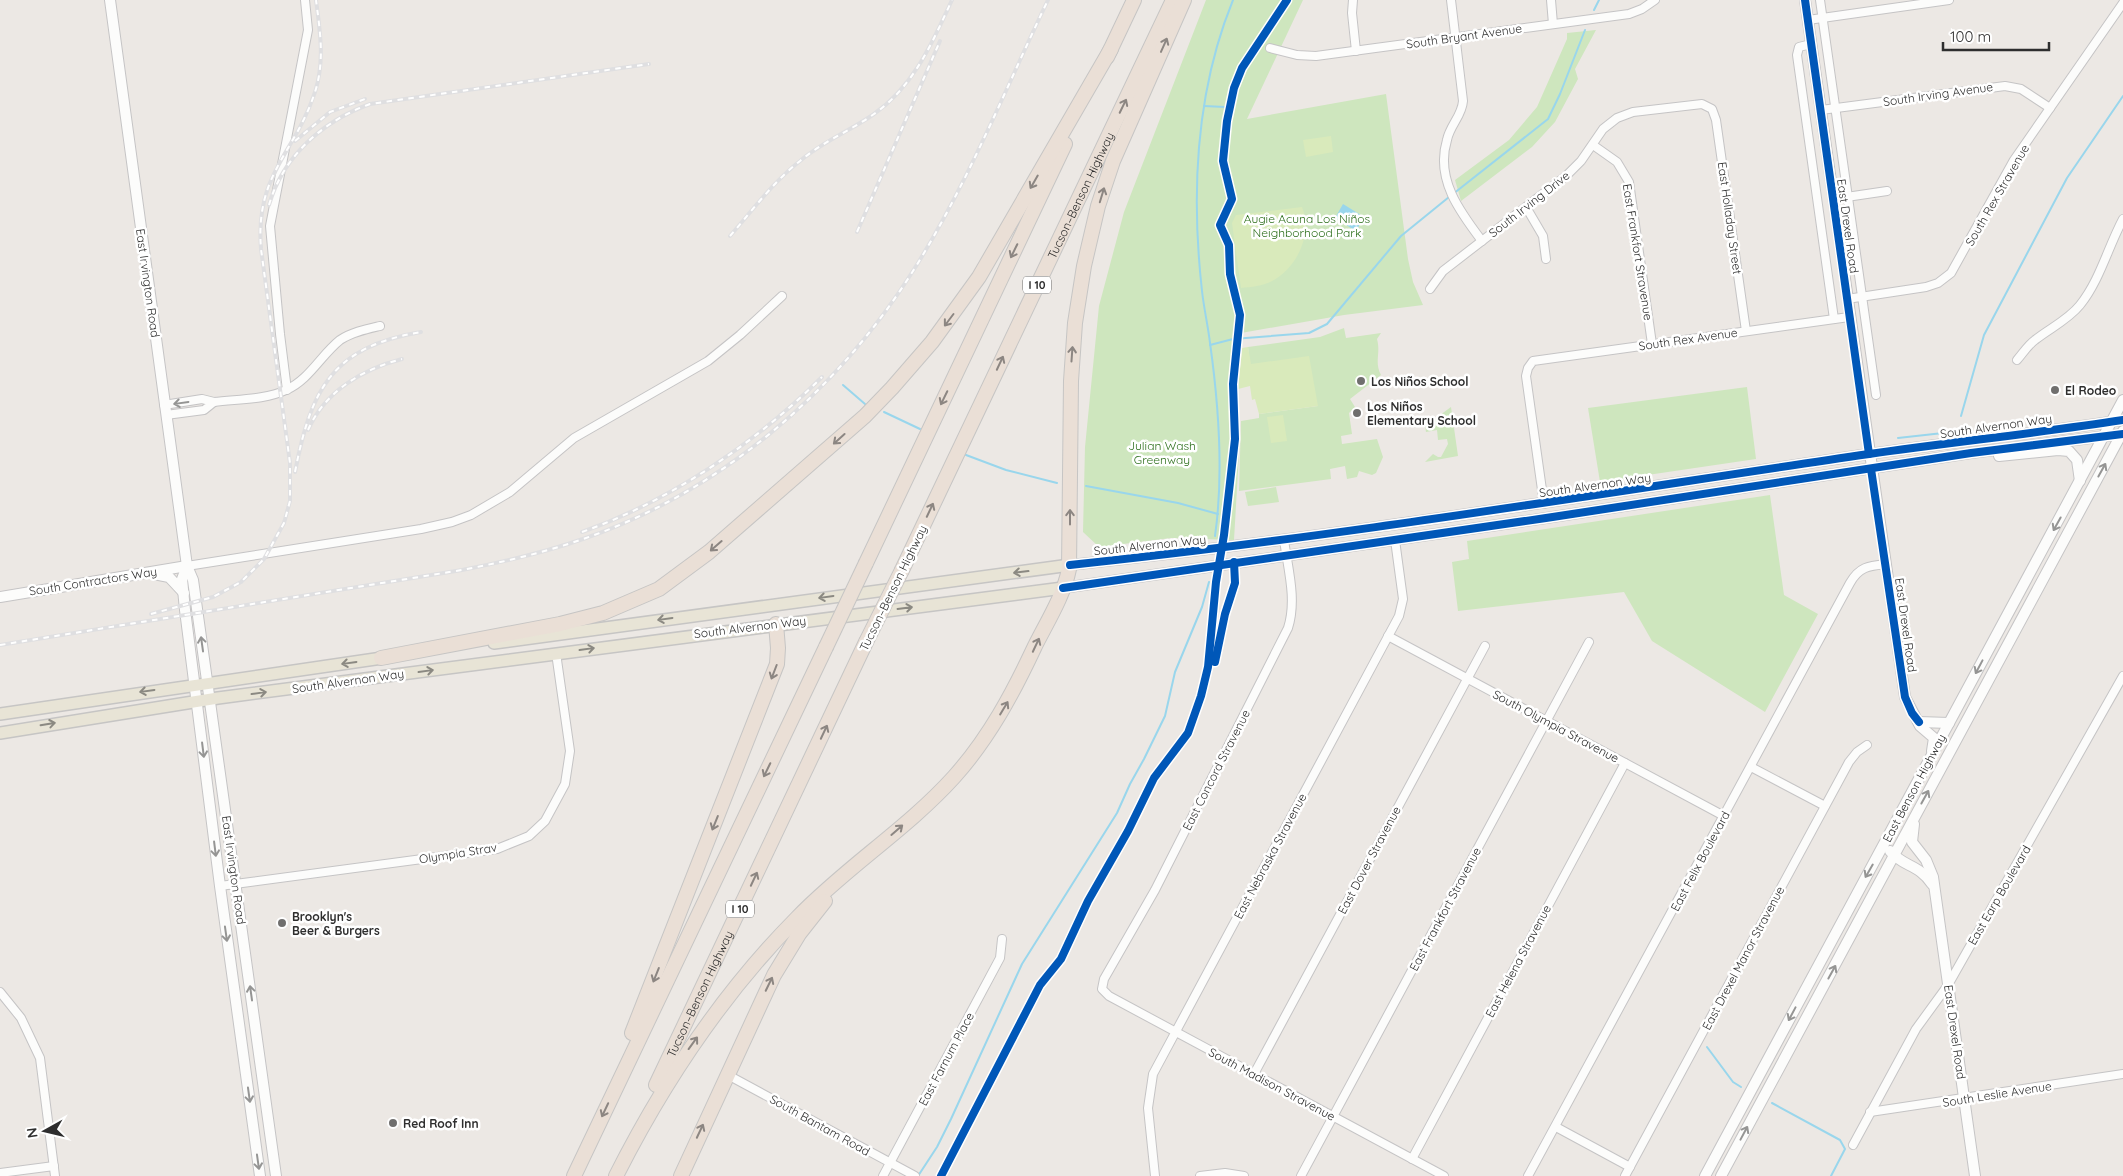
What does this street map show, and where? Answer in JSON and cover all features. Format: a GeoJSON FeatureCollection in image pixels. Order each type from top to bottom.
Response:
{"type":"FeatureCollection","features":[{"type":"Feature","properties":{"kind":"highway"},"geometry":{"type":"LineString","coordinates":[[574,1176],[1134,0]]}},
{"type":"Feature","properties":{"kind":"highway","name":"Tucson–Benson Highway"},"geometry":{"type":"LineString","coordinates":[[615,1176],[866,642],[1173,0]]}},
{"type":"Feature","properties":{"kind":"highway"},"geometry":{"type":"LineString","coordinates":[[615,1176],[666,1083],[734,988],[797,917],[843,874],[860,862],[935,796],[972,756],[1011,696],[1063,588],[1070,565],[1072,366],[1076,310],[1098,206],[1113,161],[1184,0]]}},
{"type":"Feature","properties":{"kind":"highway"},"geometry":{"type":"LineString","coordinates":[[381,658],[565,623],[603,613],[659,589],[709,552],[865,416],[932,342],[983,270],[1111,49]]}},
{"type":"Feature","properties":{"kind":"highway"},"geometry":{"type":"LineString","coordinates":[[614,1090],[619,1065],[777,664],[776,624]]}},
{"type":"Feature","properties":{"kind":"highway"},"geometry":{"type":"LineString","coordinates":[[681,1176],[726,1074],[786,952],[819,908],[860,862]]}},
{"type":"Feature","properties":{"kind":"main road","name":"East Irvington Road"},"geometry":{"type":"LineString","coordinates":[[110,0],[187,566],[193,580],[211,700],[276,1176]]}},
{"type":"Feature","properties":{"kind":"main road","name":"East Drexel Road"},"geometry":{"type":"LineString","coordinates":[[1805,0],[1905,697],[1920,726],[1934,738],[1932,755]]}},
{"type":"Feature","properties":{"kind":"main road","name":"East Benson Highway"},"geometry":{"type":"LineString","coordinates":[[1705,1176],[2123,400]]}},
{"type":"Feature","properties":{"kind":"main road","name":"South Alvernon Way"},"geometry":{"type":"LineString","coordinates":[[0,714],[381,658],[1070,565],[1284,540],[1544,504],[1869,454],[2123,420]]}},
{"type":"Feature","properties":{"kind":"main road","name":"South Alvernon Way"},"geometry":{"type":"LineString","coordinates":[[0,733],[211,700],[776,624],[1063,588],[2122,433]]}},
{"type":"Feature","properties":{"kind":"main road","name":"East Benson Highway"},"geometry":{"type":"LineString","coordinates":[[1721,1176],[2122,433]]}},
{"type":"Feature","properties":{"kind":"main road"},"geometry":{"type":"LineString","coordinates":[[1945,458],[1988,458],[2066,450],[2074,454],[2077,460],[2080,481]]}},
{"type":"Feature","properties":{"kind":"main road","name":"East Irvington Road"},"geometry":{"type":"LineString","coordinates":[[187,566],[182,579],[220,886],[260,1176]]}},
{"type":"Feature","properties":{"kind":"main road","name":"South Contractors Way"},"geometry":{"type":"LineString","coordinates":[[0,597],[187,566]]}},
{"type":"Feature","properties":{"kind":"main road"},"geometry":{"type":"LineString","coordinates":[[148,572],[169,577],[184,594]]}},
{"type":"Feature","properties":{"kind":"main road"},"geometry":{"type":"LineString","coordinates":[[2016,600],[2024,594],[2028,600],[2026,612]]}},
{"type":"Feature","properties":{"kind":"main road"},"geometry":{"type":"LineString","coordinates":[[1919,722],[1949,724]]}},
{"type":"Feature","properties":{"kind":"main road","name":"East Drexel Road"},"geometry":{"type":"LineString","coordinates":[[1914,818],[1912,842],[1929,867],[1934,887],[1975,1176]]}},
{"type":"Feature","properties":{"kind":"main road"},"geometry":{"type":"LineString","coordinates":[[1884,844],[1894,856],[1922,870],[1934,887]]}},
{"type":"Feature","properties":{"kind":"street"},"geometry":{"type":"LineString","coordinates":[[288,390],[280,334],[270,226],[308,30],[305,0]]}},
{"type":"Feature","properties":{"kind":"street"},"geometry":{"type":"LineString","coordinates":[[1353,0],[1352,20],[1356,51]]}},
{"type":"Feature","properties":{"kind":"street"},"geometry":{"type":"LineString","coordinates":[[1451,0],[1463,101],[1461,112],[1446,143],[1447,177],[1454,203],[1482,241]]}},
{"type":"Feature","properties":{"kind":"street"},"geometry":{"type":"LineString","coordinates":[[1551,0],[1554,24]]}},
{"type":"Feature","properties":{"kind":"street","name":"South Bryant Avenue"},"geometry":{"type":"LineString","coordinates":[[1270,48],[1302,56],[1356,51],[1629,14],[1642,9],[1655,0]]}},
{"type":"Feature","properties":{"kind":"street","name":"East Drexel Road"},"geometry":{"type":"LineString","coordinates":[[1820,0],[1876,395]]}},
{"type":"Feature","properties":{"kind":"street"},"geometry":{"type":"LineString","coordinates":[[1808,20],[1949,0]]}},
{"type":"Feature","properties":{"kind":"street","name":"South Rex Stravenue"},"geometry":{"type":"LineString","coordinates":[[1847,299],[1926,288],[1938,283],[1951,273],[2009,168],[2123,3]]}},
{"type":"Feature","properties":{"kind":"street"},"geometry":{"type":"LineString","coordinates":[[1812,44],[1800,47],[1797,55],[1834,319]]}},
{"type":"Feature","properties":{"kind":"street","name":"South Irving Avenue"},"geometry":{"type":"LineString","coordinates":[[1821,110],[2005,86],[2021,90],[2050,108]]}},
{"type":"Feature","properties":{"kind":"street","name":"South Irving Drive"},"geometry":{"type":"LineString","coordinates":[[1430,289],[1443,272],[1566,176],[1609,123],[1627,114],[1697,104],[1710,107]]}},
{"type":"Feature","properties":{"kind":"street","name":"East Holladay Street"},"geometry":{"type":"LineString","coordinates":[[1710,107],[1716,120],[1746,331]]}},
{"type":"Feature","properties":{"kind":"street","name":"East Frankfort Stravenue"},"geometry":{"type":"LineString","coordinates":[[1593,145],[1619,165],[1630,186],[1652,344]]}},
{"type":"Feature","properties":{"kind":"street"},"geometry":{"type":"LineString","coordinates":[[1833,199],[1887,192]]}},
{"type":"Feature","properties":{"kind":"street"},"geometry":{"type":"LineString","coordinates":[[1526,208],[1541,233],[1546,259]]}},
{"type":"Feature","properties":{"kind":"street"},"geometry":{"type":"LineString","coordinates":[[2017,360],[2034,340],[2056,326],[2080,305],[2100,274],[2109,244],[2123,219]]}},
{"type":"Feature","properties":{"kind":"street"},"geometry":{"type":"LineString","coordinates":[[187,566],[428,528],[471,515],[510,492],[574,438],[708,361],[740,335],[782,296]]}},
{"type":"Feature","properties":{"kind":"street","name":"South Rex Avenue"},"geometry":{"type":"LineString","coordinates":[[1544,504],[1526,378],[1529,366],[1539,359],[1849,317]]}},
{"type":"Feature","properties":{"kind":"street"},"geometry":{"type":"LineString","coordinates":[[165,410],[204,410],[214,402],[274,394],[288,390],[320,362],[341,340],[362,330],[380,326]]}},
{"type":"Feature","properties":{"kind":"street","name":"East Concord Stravenue"},"geometry":{"type":"LineString","coordinates":[[1102,989],[1104,979],[1155,890],[1288,628],[1292,605],[1284,540]]}},
{"type":"Feature","properties":{"kind":"street","name":"East Nebraska Stravenue"},"geometry":{"type":"LineString","coordinates":[[1155,1176],[1148,1124],[1149,1091],[1157,1065],[1401,611],[1403,599],[1395,540]]}},
{"type":"Feature","properties":{"kind":"street","name":"East Felix Boulevard"},"geometry":{"type":"LineString","coordinates":[[1528,1176],[1854,576],[1864,568],[1886,564]]}},
{"type":"Feature","properties":{"kind":"street","name":"South Olympia Stravenue"},"geometry":{"type":"LineString","coordinates":[[1388,636],[1724,816]]}},
{"type":"Feature","properties":{"kind":"street","name":"East Frankfort Stravenue"},"geometry":{"type":"LineString","coordinates":[[1301,1176],[1589,642]]}},
{"type":"Feature","properties":{"kind":"street","name":"East Dover Stravenue"},"geometry":{"type":"LineString","coordinates":[[1254,1074],[1484,646]]}},
{"type":"Feature","properties":{"kind":"street","name":"Olympia Strav"},"geometry":{"type":"LineString","coordinates":[[220,886],[497,849],[529,836],[545,821],[565,784],[570,751],[556,653]]}},
{"type":"Feature","properties":{"kind":"street","name":"East Earp Boulevard"},"geometry":{"type":"LineString","coordinates":[[1853,1145],[1916,1029],[1948,985],[2123,676]]}},
{"type":"Feature","properties":{"kind":"street","name":"East Drexel Manor Stravenue"},"geometry":{"type":"LineString","coordinates":[[1625,1176],[1852,756],[1867,745]]}},
{"type":"Feature","properties":{"kind":"street","name":"East Helena Stravenue"},"geometry":{"type":"LineString","coordinates":[[1412,1159],[1625,763]]}},
{"type":"Feature","properties":{"kind":"street"},"geometry":{"type":"LineString","coordinates":[[1751,767],[1825,806]]}},
{"type":"Feature","properties":{"kind":"street","name":"East Farnum Place"},"geometry":{"type":"LineString","coordinates":[[883,1176],[1000,958],[1002,939]]}},
{"type":"Feature","properties":{"kind":"street","name":"South Madison Stravenue"},"geometry":{"type":"LineString","coordinates":[[1102,989],[1109,996],[1444,1176]]}},
{"type":"Feature","properties":{"kind":"street"},"geometry":{"type":"LineString","coordinates":[[0,992],[21,1018],[40,1058],[55,1176]]}},
{"type":"Feature","properties":{"kind":"street","name":"South Bantam Road"},"geometry":{"type":"LineString","coordinates":[[726,1074],[914,1176]]}},
{"type":"Feature","properties":{"kind":"street","name":"South Leslie Avenue"},"geometry":{"type":"LineString","coordinates":[[1870,1112],[2123,1074]]}},
{"type":"Feature","properties":{"kind":"street"},"geometry":{"type":"LineString","coordinates":[[1556,1127],[1630,1167]]}},
{"type":"Feature","properties":{"kind":"street"},"geometry":{"type":"LineString","coordinates":[[0,1173],[54,1166]]}},
{"type":"Feature","properties":{"kind":"street"},"geometry":{"type":"LineString","coordinates":[[1200,1176],[1225,1172],[1244,1176]]}},
{"type":"Feature","properties":{"kind":"green space","name":"Julian Wash Greenway"},"geometry":{"type":"Polygon","coordinates":[[[1206,0],[1303,0],[1247,119],[1386,94],[1408,259],[1413,282],[1423,305],[1344,315],[1241,333],[1236,389],[1240,437],[1234,540],[1171,538],[1099,547],[1083,532],[1085,447],[1099,306],[1124,212],[1206,0]]]}},
{"type":"Feature","properties":{"kind":"green space"},"geometry":{"type":"Polygon","coordinates":[[[1596,30],[1575,69],[1578,79],[1555,122],[1532,147],[1461,201],[1455,180],[1509,140],[1537,107],[1567,39],[1567,33],[1596,30]]]}},
{"type":"Feature","properties":{"kind":"green space"},"geometry":{"type":"Polygon","coordinates":[[[1331,136],[1333,152],[1306,157],[1303,140],[1331,136]]]}},
{"type":"Feature","properties":{"kind":"green space"},"geometry":{"type":"Polygon","coordinates":[[[1302,207],[1305,217],[1304,239],[1289,268],[1272,281],[1241,288],[1232,223],[1236,215],[1302,207]]]}},
{"type":"Feature","properties":{"kind":"green space"},"geometry":{"type":"Polygon","coordinates":[[[1344,328],[1346,338],[1381,333],[1377,339],[1378,366],[1381,375],[1350,399],[1355,407],[1349,413],[1352,434],[1341,436],[1342,444],[1377,439],[1383,457],[1376,473],[1372,475],[1359,471],[1357,477],[1347,479],[1345,466],[1330,469],[1331,479],[1239,491],[1241,421],[1259,418],[1259,414],[1318,406],[1250,365],[1248,347],[1320,337],[1344,328]]]}},
{"type":"Feature","properties":{"kind":"green space"},"geometry":{"type":"Polygon","coordinates":[[[1248,347],[1251,364],[1309,356],[1318,406],[1259,414],[1255,399],[1252,400],[1250,386],[1238,389],[1242,348],[1248,347]]]}},
{"type":"Feature","properties":{"kind":"green space"},"geometry":{"type":"Polygon","coordinates":[[[1747,387],[1756,459],[1600,482],[1588,408],[1747,387]]]}},
{"type":"Feature","properties":{"kind":"green space"},"geometry":{"type":"Polygon","coordinates":[[[1451,407],[1458,456],[1425,462],[1433,454],[1441,457],[1448,444],[1447,439],[1438,440],[1437,430],[1426,432],[1425,426],[1451,407]]]}},
{"type":"Feature","properties":{"kind":"green space"},"geometry":{"type":"Polygon","coordinates":[[[1283,415],[1287,441],[1271,443],[1267,417],[1283,415]]]}},
{"type":"Feature","properties":{"kind":"green space"},"geometry":{"type":"Polygon","coordinates":[[[1276,487],[1279,502],[1248,506],[1245,492],[1276,487]]]}},
{"type":"Feature","properties":{"kind":"green space"},"geometry":{"type":"Polygon","coordinates":[[[1770,495],[1784,595],[1818,614],[1765,712],[1652,641],[1624,592],[1458,611],[1452,562],[1469,559],[1467,541],[1770,495]]]}},
{"type":"Feature","properties":{"kind":"water"},"geometry":{"type":"Polygon","coordinates":[[[1343,204],[1364,217],[1356,231],[1335,218],[1343,204]]]}},
{"type":"Feature","properties":{"kind":"waterway"},"geometry":{"type":"LineString","coordinates":[[1215,536],[1220,464],[1218,416],[1199,254],[1197,180],[1199,144],[1211,71],[1220,35],[1233,0]]}},
{"type":"Feature","properties":{"kind":"waterway"},"geometry":{"type":"LineString","coordinates":[[1594,10],[1599,0]]}},
{"type":"Feature","properties":{"kind":"waterway"},"geometry":{"type":"LineString","coordinates":[[1453,194],[1548,119],[1585,30]]}},
{"type":"Feature","properties":{"kind":"waterway"},"geometry":{"type":"LineString","coordinates":[[1961,416],[1984,335],[2067,178],[2123,96]]}},
{"type":"Feature","properties":{"kind":"waterway"},"geometry":{"type":"LineString","coordinates":[[1204,106],[1225,107]]}},
{"type":"Feature","properties":{"kind":"waterway"},"geometry":{"type":"LineString","coordinates":[[1210,345],[1233,339],[1309,333],[1327,324],[1401,236],[1449,197]]}},
{"type":"Feature","properties":{"kind":"waterway"},"geometry":{"type":"LineString","coordinates":[[843,385],[865,404]]}},
{"type":"Feature","properties":{"kind":"waterway"},"geometry":{"type":"LineString","coordinates":[[884,412],[920,429]]}},
{"type":"Feature","properties":{"kind":"waterway"},"geometry":{"type":"LineString","coordinates":[[1898,438],[1943,433]]}},
{"type":"Feature","properties":{"kind":"waterway"},"geometry":{"type":"LineString","coordinates":[[966,455],[1006,470],[1057,483]]}},
{"type":"Feature","properties":{"kind":"waterway"},"geometry":{"type":"LineString","coordinates":[[1086,486],[1178,503],[1218,514]]}},
{"type":"Feature","properties":{"kind":"waterway"},"geometry":{"type":"LineString","coordinates":[[918,1176],[937,1147],[951,1119],[1022,964],[1117,813],[1144,759],[1165,716],[1175,672],[1202,607],[1209,582]]}},
{"type":"Feature","properties":{"kind":"waterway"},"geometry":{"type":"LineString","coordinates":[[1707,1047],[1733,1082],[1741,1087]]}},
{"type":"Feature","properties":{"kind":"waterway"},"geometry":{"type":"LineString","coordinates":[[1772,1103],[1840,1140],[1845,1149],[1831,1176]]}},
{"type":"Feature","properties":{"kind":"railway"},"geometry":{"type":"LineString","coordinates":[[151,614],[213,597],[241,582],[264,559],[284,523],[290,501],[290,463],[261,249],[261,223],[264,201],[270,182],[307,113],[318,80],[321,46],[316,0]]}},
{"type":"Feature","properties":{"kind":"railway"},"geometry":{"type":"LineString","coordinates":[[730,236],[790,169],[817,148],[874,114],[888,103],[921,63],[952,0]]}},
{"type":"Feature","properties":{"kind":"railway"},"geometry":{"type":"LineString","coordinates":[[0,645],[493,564],[583,539],[633,519],[682,494],[727,466],[770,433],[811,397],[848,358],[882,316],[913,271],[968,172],[1048,0]]}},
{"type":"Feature","properties":{"kind":"railway"},"geometry":{"type":"LineString","coordinates":[[857,232],[940,41]]}},
{"type":"Feature","properties":{"kind":"railway"},"geometry":{"type":"LineString","coordinates":[[269,205],[275,187],[284,171],[307,142],[336,120],[370,104],[649,64]]}},
{"type":"Feature","properties":{"kind":"railway"},"geometry":{"type":"LineString","coordinates":[[295,141],[330,112],[365,99]]}},
{"type":"Feature","properties":{"kind":"railway"},"geometry":{"type":"LineString","coordinates":[[295,472],[309,417],[318,395],[331,376],[346,361],[366,349],[391,339],[421,332]]}},
{"type":"Feature","properties":{"kind":"railway"},"geometry":{"type":"LineString","coordinates":[[308,430],[315,416],[335,393],[373,369],[402,359]]}},
{"type":"Feature","properties":{"kind":"railway"},"geometry":{"type":"LineString","coordinates":[[582,532],[647,504],[710,468],[769,425],[822,377]]}},
{"type":"Feature","properties":{"kind":"cycle path"},"geometry":{"type":"LineString","coordinates":[[941,1176],[1040,985],[1061,959],[1088,901],[1128,831],[1154,778],[1188,733],[1201,696],[1208,667],[1216,582],[1224,535],[1235,439],[1233,384],[1240,315],[1230,274],[1229,245],[1220,225],[1232,199],[1223,161],[1227,121],[1234,88],[1242,68],[1287,0]]}},
{"type":"Feature","properties":{"kind":"cycle path"},"geometry":{"type":"LineString","coordinates":[[1805,0],[1869,454]]}},
{"type":"Feature","properties":{"kind":"cycle path"},"geometry":{"type":"LineString","coordinates":[[1070,565],[1370,528],[1869,454],[2123,420]]}},
{"type":"Feature","properties":{"kind":"cycle path"},"geometry":{"type":"LineString","coordinates":[[1063,588],[1546,518],[1971,453],[2123,434]]}},
{"type":"Feature","properties":{"kind":"cycle path"},"geometry":{"type":"LineString","coordinates":[[1871,469],[1905,697],[1912,713],[1919,722]]}},
{"type":"Feature","properties":{"kind":"cycle path"},"geometry":{"type":"LineString","coordinates":[[1215,662],[1225,614],[1235,583],[1234,562]]}},
{"type":"Feature","properties":{"kind":"place","name":"Los Niños School"},"geometry":{"type":"Point","coordinates":[1361,381]}},
{"type":"Feature","properties":{"kind":"place","name":"El Rodeo"},"geometry":{"type":"Point","coordinates":[2055,390]}},
{"type":"Feature","properties":{"kind":"place","name":"Los Niños Elementary School"},"geometry":{"type":"Point","coordinates":[1357,413]}},
{"type":"Feature","properties":{"kind":"place","name":"Brooklyn's Beer & Burgers"},"geometry":{"type":"Point","coordinates":[282,923]}},
{"type":"Feature","properties":{"kind":"place","name":"Red Roof Inn"},"geometry":{"type":"Point","coordinates":[393,1123]}},
{"type":"Feature","properties":{"kind":"park label","name":"Augie Acuna Los Niños Neighborhood Park"},"geometry":{"type":"Point","coordinates":[1307,225]}}]}
